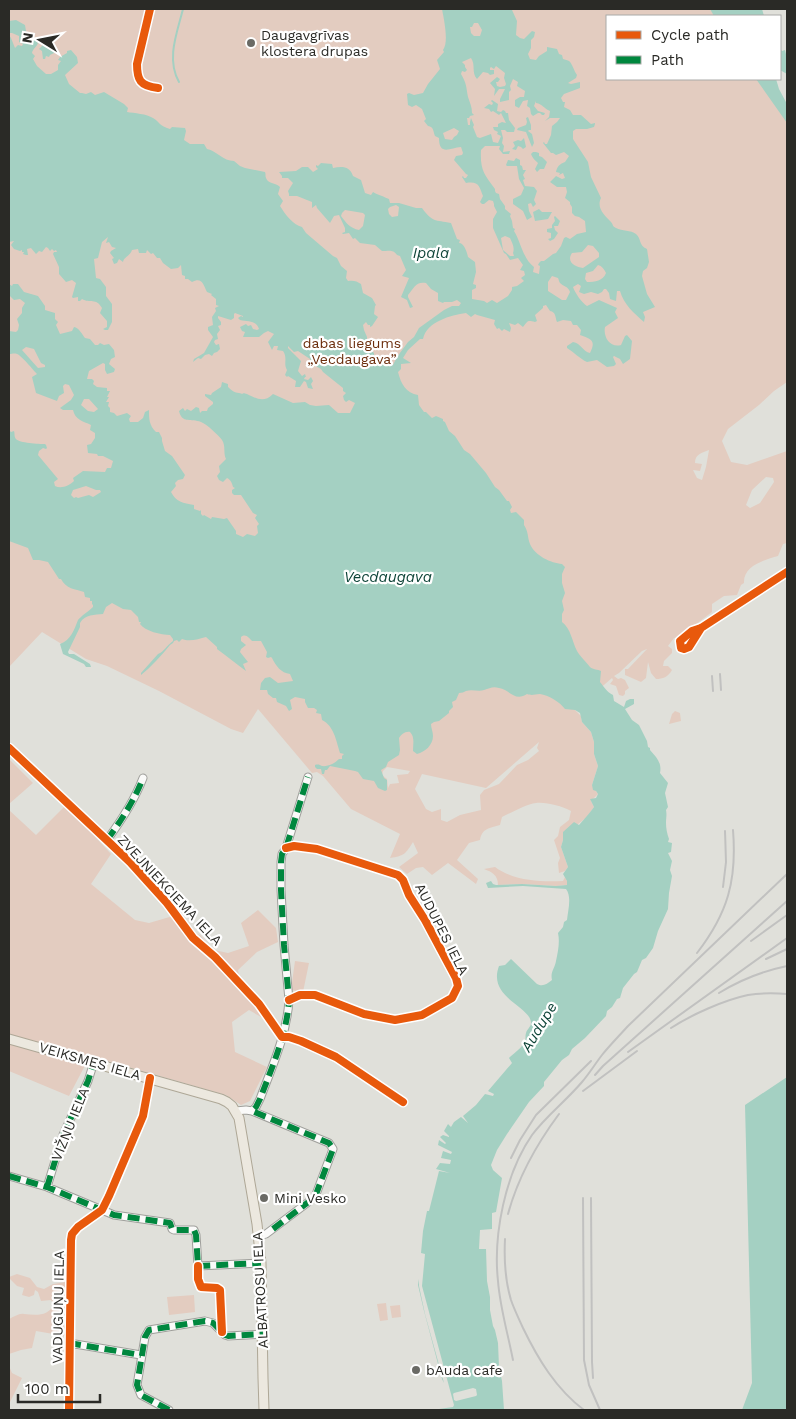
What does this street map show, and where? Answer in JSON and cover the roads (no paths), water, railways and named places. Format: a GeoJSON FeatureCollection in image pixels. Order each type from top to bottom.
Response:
{"type":"FeatureCollection","features":[{"type":"Feature","properties":{"kind":"main road","name":"VEIKSMES IELA"},"geometry":{"type":"LineString","coordinates":[[9,1039],[150,1078],[227,1102],[236,1111]]}},
{"type":"Feature","properties":{"kind":"main road","name":"ALBATROSU IELA"},"geometry":{"type":"LineString","coordinates":[[236,1111],[240,1124],[261,1263],[264,1410]]}},
{"type":"Feature","properties":{"kind":"street"},"geometry":{"type":"LineString","coordinates":[[150,9],[137,72],[143,84],[148,87],[158,88]]}},
{"type":"Feature","properties":{"kind":"street"},"geometry":{"type":"LineString","coordinates":[[701,628],[787,572]]}},
{"type":"Feature","properties":{"kind":"street","name":"ZVEJNIEKCIEMA IELA"},"geometry":{"type":"LineString","coordinates":[[9,748],[130,862],[167,903],[194,938],[215,957],[259,1004],[282,1037]]}},
{"type":"Feature","properties":{"kind":"street"},"geometry":{"type":"LineString","coordinates":[[252,1111],[260,1099],[282,1037],[288,1012],[289,1000],[284,946],[281,862],[308,777]]}},
{"type":"Feature","properties":{"kind":"street"},"geometry":{"type":"LineString","coordinates":[[107,840],[131,802],[143,778]]}},
{"type":"Feature","properties":{"kind":"street","name":"AUDUPES IELA"},"geometry":{"type":"LineString","coordinates":[[286,848],[294,846],[317,849],[398,876],[403,880],[456,978],[458,986],[452,998],[440,1006],[422,1015],[395,1020],[364,1014],[315,994],[300,994],[289,1000]]}},
{"type":"Feature","properties":{"kind":"street"},"geometry":{"type":"LineString","coordinates":[[282,1037],[301,1041],[336,1057],[403,1102]]}},
{"type":"Feature","properties":{"kind":"street","name":"VIŽŅU IELA"},"geometry":{"type":"LineString","coordinates":[[47,1187],[63,1135],[88,1081],[94,1062]]}},
{"type":"Feature","properties":{"kind":"street","name":"VADUGUŅU IELA"},"geometry":{"type":"LineString","coordinates":[[68,1410],[72,1234],[78,1227],[102,1210],[109,1196],[143,1116],[150,1078]]}},
{"type":"Feature","properties":{"kind":"street"},"geometry":{"type":"LineString","coordinates":[[236,1111],[252,1111],[329,1144],[333,1149],[315,1197],[266,1234],[258,1236]]}},
{"type":"Feature","properties":{"kind":"street"},"geometry":{"type":"LineString","coordinates":[[9,1176],[47,1187],[114,1215],[170,1223],[174,1230],[194,1230],[196,1235],[199,1284],[201,1287],[218,1288],[220,1290],[222,1332]]}},
{"type":"Feature","properties":{"kind":"street"},"geometry":{"type":"LineString","coordinates":[[198,1266],[261,1263]]}},
{"type":"Feature","properties":{"kind":"street"},"geometry":{"type":"LineString","coordinates":[[169,1410],[158,1408],[141,1395],[137,1385],[141,1355],[145,1337],[149,1330],[205,1321],[213,1323],[228,1336],[263,1334]]}},
{"type":"Feature","properties":{"kind":"street"},"geometry":{"type":"LineString","coordinates":[[69,1343],[141,1355]]}},
{"type":"Feature","properties":{"kind":"water","name":"Vecdaugava"},"geometry":{"type":"Polygon","coordinates":[[[442,9],[510,9],[517,21],[516,35],[524,39],[532,31],[535,32],[528,54],[530,59],[536,60],[547,51],[547,47],[557,49],[563,59],[570,62],[577,75],[576,78],[568,83],[580,82],[580,88],[564,94],[561,98],[565,102],[564,107],[570,110],[573,115],[581,115],[591,124],[595,123],[594,127],[573,131],[573,139],[588,162],[591,177],[601,198],[602,212],[613,226],[636,234],[642,246],[647,249],[649,262],[642,276],[647,294],[655,307],[643,312],[644,322],[627,305],[620,291],[617,291],[616,301],[610,299],[606,289],[598,294],[591,292],[584,294],[579,292],[581,286],[578,284],[573,287],[579,298],[587,306],[599,300],[617,308],[615,312],[618,318],[605,327],[605,334],[608,341],[614,345],[621,345],[627,335],[632,341],[630,359],[623,364],[620,359],[614,356],[616,364],[614,366],[607,367],[597,360],[587,362],[567,348],[573,342],[590,353],[593,343],[590,339],[580,335],[581,330],[577,325],[573,325],[571,321],[563,320],[557,322],[554,314],[546,305],[535,315],[537,321],[535,322],[530,321],[523,327],[518,323],[515,325],[509,323],[510,332],[504,329],[502,331],[499,328],[497,329],[494,324],[495,320],[475,314],[471,317],[466,313],[460,314],[440,320],[429,328],[423,339],[420,339],[408,350],[403,358],[411,363],[401,364],[401,369],[398,372],[405,387],[410,392],[418,395],[419,405],[424,412],[432,418],[436,416],[443,419],[449,431],[455,436],[464,450],[470,454],[495,487],[509,501],[512,507],[511,513],[516,512],[524,520],[532,548],[544,558],[562,564],[565,567],[562,574],[565,593],[562,601],[564,610],[562,622],[580,655],[591,668],[601,671],[600,682],[613,695],[614,701],[624,707],[626,701],[634,699],[634,704],[625,709],[632,720],[639,725],[648,747],[660,763],[660,773],[668,783],[665,793],[668,807],[666,810],[666,825],[668,842],[672,843],[671,852],[668,853],[672,861],[670,870],[672,876],[668,909],[653,948],[646,958],[642,960],[637,972],[623,988],[620,998],[607,1011],[606,1016],[562,1060],[544,1082],[544,1086],[529,1102],[497,1150],[491,1165],[493,1170],[502,1178],[496,1212],[492,1213],[492,1229],[480,1230],[479,1249],[486,1249],[490,1310],[498,1343],[504,1410],[432,1410],[453,1407],[454,1405],[422,1286],[425,1254],[421,1253],[423,1231],[439,1171],[450,1173],[436,1169],[440,1163],[450,1164],[451,1160],[441,1158],[443,1151],[451,1154],[452,1152],[438,1145],[439,1140],[446,1143],[440,1137],[443,1135],[449,1137],[444,1131],[448,1124],[451,1127],[461,1117],[468,1123],[463,1116],[485,1094],[493,1096],[494,1094],[488,1091],[512,1063],[509,1058],[524,1044],[531,1024],[529,1017],[524,1011],[504,994],[499,986],[497,977],[499,966],[505,965],[511,959],[537,984],[543,985],[548,983],[552,980],[559,943],[558,933],[567,920],[569,900],[566,889],[523,886],[488,888],[486,883],[491,881],[496,885],[567,885],[563,874],[568,867],[561,847],[563,832],[574,822],[579,825],[594,807],[590,799],[596,798],[598,794],[593,790],[592,785],[598,766],[591,732],[582,722],[580,713],[575,710],[565,709],[557,701],[547,696],[527,694],[519,697],[495,687],[482,691],[468,690],[459,693],[456,700],[452,702],[453,707],[449,713],[439,721],[431,724],[433,739],[426,750],[417,754],[413,751],[413,738],[410,732],[405,733],[399,738],[399,755],[388,762],[386,767],[381,770],[384,778],[387,780],[387,790],[378,788],[374,781],[363,779],[355,771],[330,766],[322,774],[321,769],[317,769],[315,765],[329,765],[342,759],[344,754],[340,753],[334,734],[322,720],[321,714],[316,713],[317,710],[314,708],[308,708],[305,699],[295,697],[290,700],[292,709],[289,711],[286,706],[277,702],[276,698],[268,694],[267,690],[260,690],[261,683],[265,678],[270,677],[278,683],[293,681],[290,674],[279,669],[271,657],[266,657],[267,652],[261,641],[252,641],[246,636],[241,637],[241,641],[246,645],[240,652],[248,662],[243,664],[246,671],[217,649],[206,637],[191,640],[182,639],[179,642],[177,640],[174,641],[141,675],[173,639],[170,635],[149,631],[140,624],[141,622],[139,622],[138,617],[131,610],[123,609],[112,603],[106,607],[103,614],[90,616],[82,620],[68,652],[90,664],[91,667],[86,667],[84,664],[63,654],[60,644],[69,637],[78,620],[93,607],[92,601],[90,601],[90,598],[85,597],[84,592],[65,585],[48,562],[33,560],[28,548],[9,541],[9,430],[11,432],[14,431],[15,437],[18,440],[46,445],[47,448],[39,451],[38,455],[58,479],[54,482],[57,487],[70,484],[74,481],[73,478],[83,471],[105,472],[107,468],[111,468],[113,461],[97,454],[88,453],[87,445],[91,444],[95,438],[95,433],[90,430],[91,425],[77,418],[73,410],[63,410],[60,408],[71,400],[74,395],[69,385],[65,384],[63,386],[64,393],[59,396],[57,401],[36,393],[32,377],[37,374],[19,355],[9,354],[9,331],[16,332],[18,330],[17,319],[22,313],[25,303],[20,299],[14,300],[9,295],[9,284],[12,286],[13,284],[18,284],[24,292],[38,296],[45,306],[45,310],[55,313],[55,319],[58,322],[56,325],[60,334],[72,331],[74,327],[95,345],[100,343],[104,345],[109,344],[114,350],[115,357],[111,359],[109,364],[115,369],[114,372],[107,374],[105,364],[103,363],[89,371],[87,379],[92,379],[94,381],[93,384],[97,387],[107,388],[107,391],[110,391],[106,402],[109,402],[110,412],[117,416],[127,413],[131,416],[130,422],[138,422],[143,418],[145,412],[149,410],[149,419],[156,432],[159,432],[162,438],[165,451],[172,456],[185,475],[183,479],[175,483],[176,486],[171,492],[175,498],[180,502],[194,505],[194,509],[201,510],[203,516],[211,519],[212,517],[227,518],[236,534],[243,537],[247,534],[255,536],[258,533],[257,526],[259,524],[255,518],[257,515],[253,513],[241,495],[234,495],[232,493],[232,490],[235,488],[230,481],[227,478],[223,482],[217,476],[220,472],[219,466],[226,459],[222,440],[201,422],[182,418],[179,411],[183,408],[185,411],[187,409],[191,411],[196,407],[199,408],[200,413],[207,411],[213,402],[205,394],[211,395],[221,387],[222,382],[228,384],[228,387],[235,392],[244,393],[257,399],[267,398],[273,394],[293,403],[305,402],[316,406],[329,405],[338,413],[350,413],[355,403],[349,400],[346,402],[343,396],[346,393],[343,391],[343,388],[321,369],[312,364],[310,359],[298,351],[294,352],[288,346],[301,361],[298,371],[302,376],[305,374],[306,377],[304,379],[308,380],[311,377],[313,381],[311,384],[313,389],[308,388],[304,381],[300,387],[295,387],[296,381],[285,375],[287,370],[283,351],[277,350],[278,346],[274,346],[272,350],[268,342],[274,334],[268,331],[259,337],[243,337],[245,332],[240,327],[246,324],[248,326],[251,325],[253,329],[257,330],[259,329],[258,326],[254,323],[240,320],[238,318],[243,316],[235,313],[234,318],[231,320],[218,316],[221,325],[218,326],[220,330],[217,334],[218,339],[214,342],[216,345],[219,344],[220,349],[212,356],[209,354],[205,355],[193,362],[194,359],[204,353],[213,337],[208,327],[213,325],[212,317],[216,311],[215,308],[219,306],[216,305],[216,299],[207,292],[202,282],[198,280],[192,282],[185,279],[185,276],[182,275],[181,265],[178,268],[171,269],[153,253],[151,254],[147,250],[146,253],[139,253],[138,249],[132,250],[123,262],[119,259],[114,264],[112,259],[114,258],[110,253],[116,248],[112,247],[109,242],[106,243],[108,237],[102,242],[98,258],[94,259],[96,278],[100,279],[106,287],[106,296],[112,304],[112,322],[108,330],[105,330],[103,329],[107,327],[107,321],[100,313],[102,308],[100,305],[82,299],[78,301],[78,297],[72,297],[76,283],[72,280],[66,282],[59,274],[59,267],[53,254],[57,252],[56,250],[52,249],[50,251],[46,247],[42,252],[39,251],[36,254],[31,248],[27,249],[28,255],[26,255],[23,254],[22,250],[14,249],[11,245],[14,241],[9,242],[9,35],[15,48],[23,44],[19,42],[19,36],[9,33],[9,21],[16,20],[25,25],[30,38],[33,38],[38,43],[32,53],[35,56],[33,59],[37,66],[46,74],[51,74],[58,70],[58,65],[61,61],[58,60],[67,51],[71,50],[77,57],[78,63],[65,75],[69,84],[80,93],[86,94],[91,92],[95,95],[104,92],[124,104],[128,108],[127,112],[150,117],[170,129],[172,127],[185,128],[184,140],[190,144],[204,144],[207,149],[230,161],[234,161],[240,166],[265,172],[267,180],[280,187],[278,194],[283,201],[280,206],[292,222],[302,227],[306,233],[337,258],[341,266],[347,271],[346,278],[348,281],[355,281],[361,284],[363,293],[372,298],[376,305],[374,314],[378,317],[372,326],[370,327],[366,322],[363,325],[367,337],[367,347],[374,353],[374,357],[382,358],[388,366],[393,365],[419,328],[444,310],[452,306],[459,306],[461,303],[457,300],[443,303],[438,301],[438,293],[426,283],[420,283],[408,295],[413,307],[410,308],[407,300],[401,297],[409,278],[402,276],[406,270],[400,256],[392,251],[382,251],[375,245],[360,243],[355,238],[353,239],[349,233],[343,234],[345,228],[339,215],[334,216],[330,223],[316,205],[312,208],[312,202],[297,196],[289,196],[288,191],[293,183],[288,178],[282,178],[279,172],[296,171],[302,167],[308,167],[313,172],[318,169],[316,165],[318,166],[321,163],[332,164],[333,168],[340,167],[350,170],[353,176],[361,180],[365,193],[371,195],[373,192],[389,199],[390,203],[422,208],[434,220],[451,223],[457,239],[460,240],[459,243],[464,246],[468,257],[475,262],[476,272],[473,284],[476,285],[476,288],[472,290],[472,299],[487,303],[492,300],[497,303],[508,296],[512,287],[524,281],[521,278],[525,275],[524,271],[520,270],[523,265],[518,258],[510,260],[504,253],[493,228],[493,219],[497,212],[493,201],[489,200],[484,204],[480,202],[483,196],[479,187],[474,183],[466,183],[462,177],[466,178],[468,175],[454,160],[456,156],[462,155],[461,147],[443,149],[439,144],[439,138],[435,136],[432,128],[424,121],[426,119],[422,109],[416,105],[412,107],[408,105],[407,94],[423,93],[440,69],[437,60],[444,52],[446,42],[442,9]],[[474,23],[470,27],[471,33],[474,36],[480,36],[482,30],[478,23],[474,23]],[[471,58],[462,62],[467,70],[465,72],[462,71],[461,74],[474,115],[467,118],[468,125],[470,125],[471,118],[477,137],[480,138],[491,134],[493,142],[498,143],[501,136],[497,134],[498,132],[493,127],[498,127],[498,124],[502,122],[506,123],[501,113],[499,115],[484,108],[489,104],[492,105],[492,100],[498,104],[497,111],[501,112],[503,110],[508,113],[509,120],[515,128],[514,132],[501,130],[504,146],[503,152],[510,151],[509,154],[503,154],[499,149],[500,146],[485,146],[481,150],[481,162],[485,175],[496,193],[499,194],[505,209],[511,214],[514,231],[530,264],[534,267],[533,272],[539,274],[539,263],[556,253],[564,238],[570,239],[577,234],[586,232],[585,221],[572,213],[570,202],[565,198],[566,187],[557,187],[550,182],[556,176],[562,179],[565,178],[563,173],[559,175],[560,173],[556,172],[560,164],[565,162],[569,156],[564,152],[556,155],[551,153],[543,143],[547,144],[552,126],[560,118],[550,118],[545,121],[549,117],[550,111],[536,103],[536,101],[534,106],[538,111],[545,113],[544,115],[538,113],[533,116],[530,108],[527,106],[528,100],[523,101],[519,108],[515,106],[515,100],[524,97],[525,91],[517,86],[518,82],[513,79],[510,86],[509,100],[500,102],[505,89],[499,89],[494,96],[495,89],[490,83],[497,77],[500,79],[496,82],[497,86],[505,86],[505,73],[496,66],[494,69],[490,68],[490,70],[494,70],[494,74],[490,75],[483,72],[477,79],[474,74],[471,58]],[[454,128],[443,133],[445,139],[452,140],[459,131],[454,128]],[[396,205],[390,207],[388,209],[392,217],[398,216],[399,207],[396,205]],[[345,210],[341,216],[347,223],[359,230],[363,226],[365,215],[345,210]],[[505,236],[501,238],[503,250],[510,256],[514,256],[513,247],[510,238],[505,236]],[[588,245],[582,252],[572,253],[570,256],[571,261],[574,265],[583,268],[599,257],[599,253],[593,246],[588,245]],[[598,265],[593,271],[586,273],[585,279],[587,282],[596,281],[603,278],[606,273],[598,265]],[[552,276],[548,282],[548,291],[562,300],[566,300],[570,292],[560,283],[558,278],[552,276]],[[26,347],[22,350],[38,368],[45,367],[45,365],[41,363],[34,349],[26,347]],[[84,399],[81,405],[88,411],[94,412],[98,409],[89,399],[84,399]],[[86,486],[73,490],[71,495],[74,498],[89,495],[93,497],[101,492],[86,486]]]}},
{"type":"Feature","properties":{"kind":"water"},"geometry":{"type":"Polygon","coordinates":[[[710,9],[762,9],[764,15],[713,15],[710,9]]]}},
{"type":"Feature","properties":{"kind":"water"},"geometry":{"type":"Polygon","coordinates":[[[42,42],[52,43],[58,51],[57,53],[49,57],[46,56],[43,59],[42,51],[39,49],[42,46],[42,42]]]}},
{"type":"Feature","properties":{"kind":"water"},"geometry":{"type":"Polygon","coordinates":[[[781,50],[785,50],[787,56],[787,74],[781,71],[781,50]]]}},
{"type":"Feature","properties":{"kind":"water"},"geometry":{"type":"Polygon","coordinates":[[[757,80],[776,80],[787,104],[787,123],[757,80]]]}},
{"type":"Feature","properties":{"kind":"water"},"geometry":{"type":"Polygon","coordinates":[[[528,117],[531,130],[528,131],[532,134],[534,143],[532,147],[526,132],[517,130],[526,125],[526,118],[528,117]]]}},
{"type":"Feature","properties":{"kind":"water"},"geometry":{"type":"Polygon","coordinates":[[[524,138],[526,147],[523,149],[518,146],[516,150],[512,149],[515,146],[513,142],[521,141],[524,138]]]}},
{"type":"Feature","properties":{"kind":"water"},"geometry":{"type":"Polygon","coordinates":[[[533,152],[539,153],[539,156],[547,162],[544,169],[540,169],[537,172],[535,169],[538,163],[531,154],[533,152]]]}},
{"type":"Feature","properties":{"kind":"water"},"geometry":{"type":"Polygon","coordinates":[[[516,158],[520,160],[523,170],[526,170],[523,175],[525,186],[534,187],[537,191],[534,200],[536,204],[533,207],[531,203],[528,204],[532,217],[527,220],[523,211],[513,204],[513,199],[521,195],[524,188],[519,179],[517,166],[506,165],[508,160],[514,161],[516,158]]]}},
{"type":"Feature","properties":{"kind":"water"},"geometry":{"type":"Polygon","coordinates":[[[539,209],[542,212],[552,212],[548,219],[535,221],[533,212],[539,209]]]}},
{"type":"Feature","properties":{"kind":"water"},"geometry":{"type":"Polygon","coordinates":[[[555,216],[560,221],[558,226],[554,226],[558,233],[550,241],[548,239],[551,238],[551,233],[547,232],[547,229],[552,228],[555,216]]]}},
{"type":"Feature","properties":{"kind":"water"},"geometry":{"type":"Polygon","coordinates":[[[787,1077],[787,1410],[742,1410],[752,1383],[745,1105],[787,1077]]]}},
{"type":"Feature","properties":{"kind":"water"},"geometry":{"type":"Polygon","coordinates":[[[419,1279],[425,1314],[444,1383],[424,1311],[418,1285],[419,1279]]]}},
{"type":"Feature","properties":{"kind":"waterway"},"geometry":{"type":"LineString","coordinates":[[179,82],[175,73],[173,55],[183,9]]}},
{"type":"Feature","properties":{"kind":"railway"},"geometry":{"type":"LineString","coordinates":[[720,674],[721,690]]}},
{"type":"Feature","properties":{"kind":"railway"},"geometry":{"type":"LineString","coordinates":[[712,676],[713,691]]}},
{"type":"Feature","properties":{"kind":"railway"},"geometry":{"type":"LineString","coordinates":[[697,953],[716,924],[728,895],[732,880],[733,830]]}},
{"type":"Feature","properties":{"kind":"railway"},"geometry":{"type":"LineString","coordinates":[[723,887],[726,862],[725,831]]}},
{"type":"Feature","properties":{"kind":"railway"},"geometry":{"type":"LineString","coordinates":[[513,1360],[499,1291],[497,1244],[499,1225],[508,1186],[532,1135],[582,1082],[605,1051],[628,1026],[787,874]]}},
{"type":"Feature","properties":{"kind":"railway"},"geometry":{"type":"LineString","coordinates":[[595,1075],[787,901]]}},
{"type":"Feature","properties":{"kind":"railway"},"geometry":{"type":"LineString","coordinates":[[751,941],[787,915]]}},
{"type":"Feature","properties":{"kind":"railway"},"geometry":{"type":"LineString","coordinates":[[628,1052],[787,938]]}},
{"type":"Feature","properties":{"kind":"railway"},"geometry":{"type":"LineString","coordinates":[[766,959],[787,949]]}},
{"type":"Feature","properties":{"kind":"railway"},"geometry":{"type":"LineString","coordinates":[[719,993],[752,976],[787,966]]}},
{"type":"Feature","properties":{"kind":"railway"},"geometry":{"type":"LineString","coordinates":[[671,1028],[708,1008],[739,997],[772,993],[787,994]]}},
{"type":"Feature","properties":{"kind":"railway"},"geometry":{"type":"LineString","coordinates":[[583,1091],[637,1051]]}},
{"type":"Feature","properties":{"kind":"railway"},"geometry":{"type":"LineString","coordinates":[[511,1158],[536,1115],[591,1061]]}},
{"type":"Feature","properties":{"kind":"railway"},"geometry":{"type":"LineString","coordinates":[[508,1214],[517,1187],[529,1162],[559,1114]]}},
{"type":"Feature","properties":{"kind":"railway"},"geometry":{"type":"LineString","coordinates":[[583,1198],[584,1360],[589,1385],[600,1410]]}},
{"type":"Feature","properties":{"kind":"railway"},"geometry":{"type":"LineString","coordinates":[[591,1198],[593,1378]]}},
{"type":"Feature","properties":{"kind":"railway"},"geometry":{"type":"LineString","coordinates":[[505,1239],[507,1285],[512,1303],[523,1328],[535,1351],[556,1383],[584,1410]]}},
{"type":"Feature","properties":{"kind":"place","name":"Daugavgrīvas klostera drupas"},"geometry":{"type":"Point","coordinates":[251,43]}},
{"type":"Feature","properties":{"kind":"place","name":"Mini Vesko"},"geometry":{"type":"Point","coordinates":[264,1198]}},
{"type":"Feature","properties":{"kind":"place","name":"bAuda cafe"},"geometry":{"type":"Point","coordinates":[416,1370]}},
{"type":"Feature","properties":{"kind":"water label","name":"Ipala"},"geometry":{"type":"Point","coordinates":[431,253]}},
{"type":"Feature","properties":{"kind":"water label","name":"Audupe"},"geometry":{"type":"Point","coordinates":[539,1027]}},
{"type":"Feature","properties":{"kind":"park label","name":"dabas liegums „Vecdaugava”"},"geometry":{"type":"Point","coordinates":[352,352]}}]}
